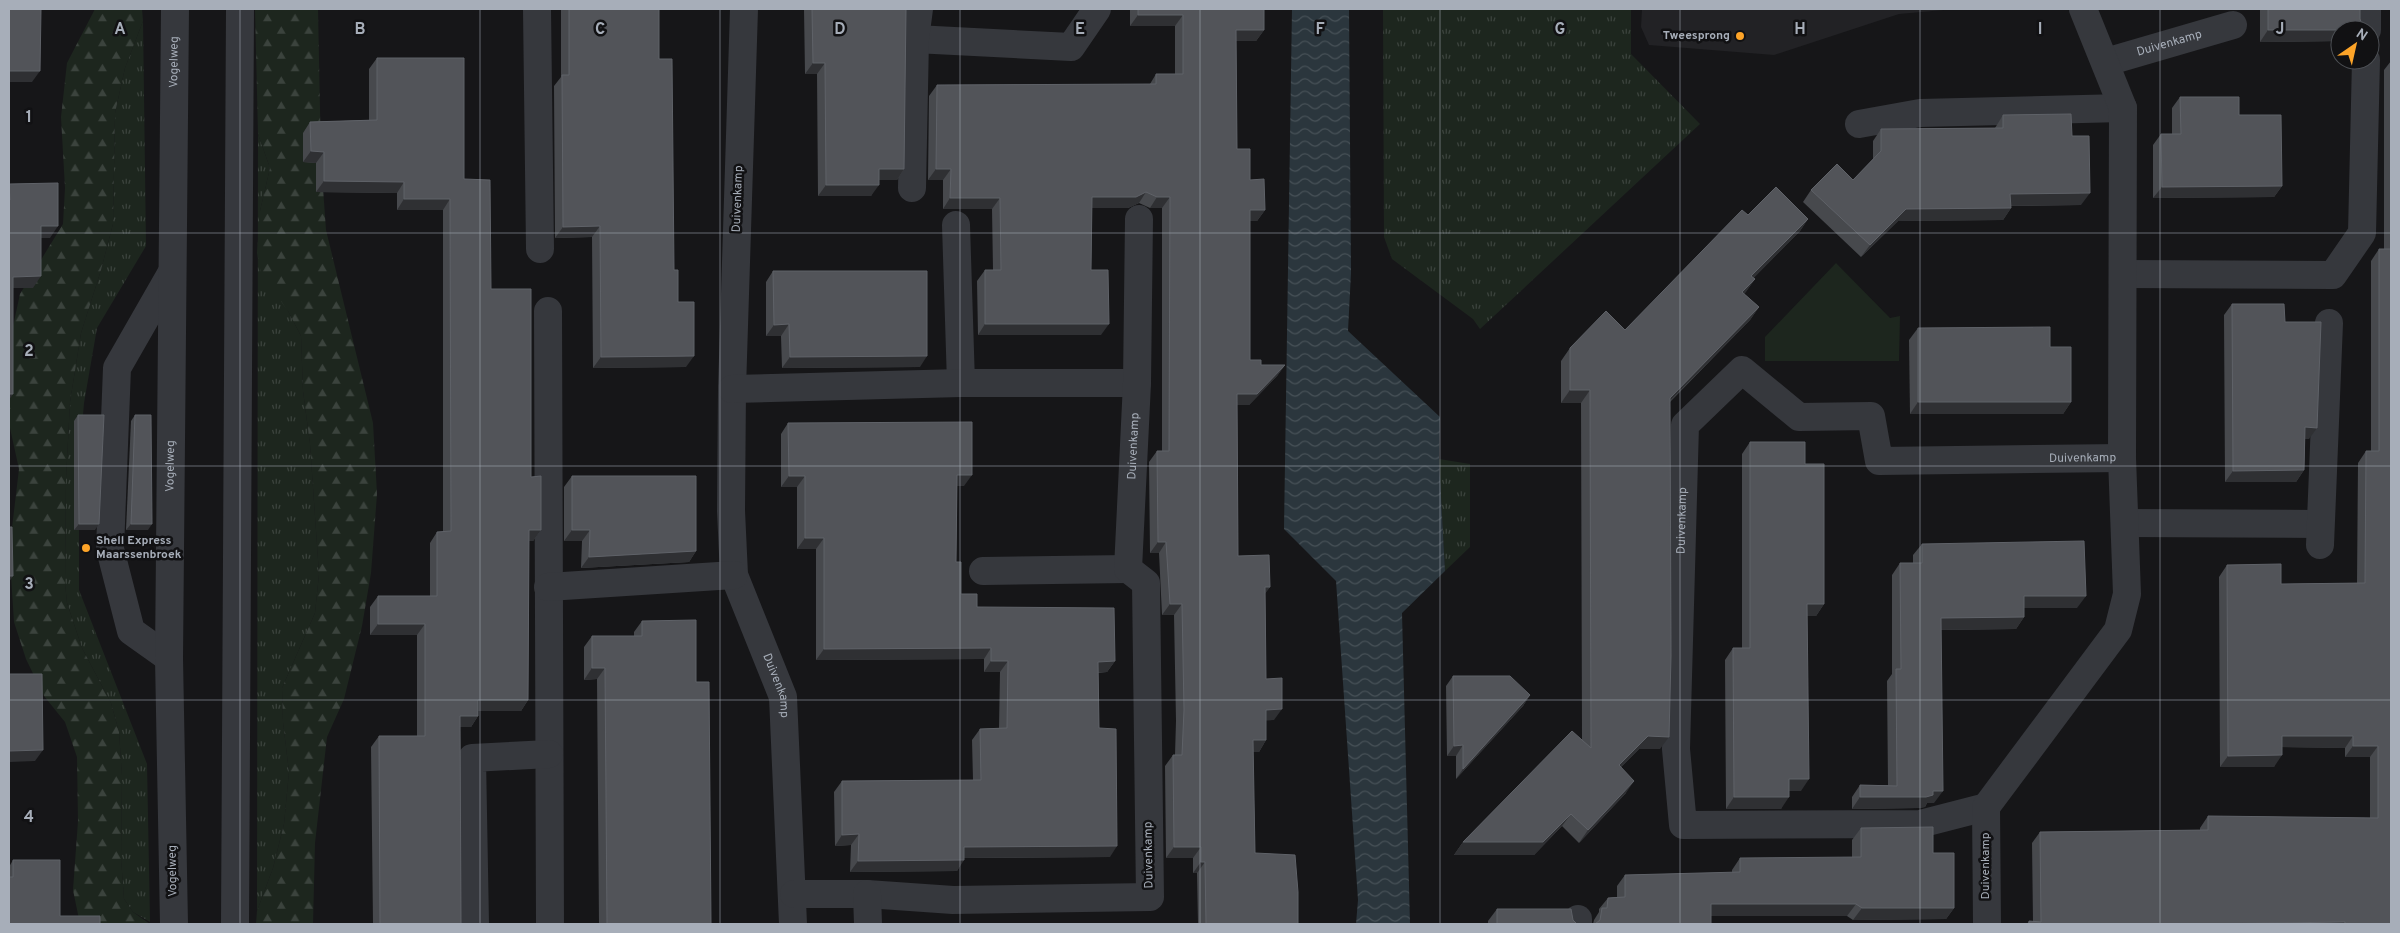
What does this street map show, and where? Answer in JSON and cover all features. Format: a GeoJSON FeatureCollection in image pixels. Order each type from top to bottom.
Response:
{"type":"FeatureCollection","features":[{"type":"Feature","properties":{"kind":"street","name":"Vogelweg"},"geometry":{"type":"LineString","coordinates":[[174,924],[169,658],[175,9]]}},
{"type":"Feature","properties":{"kind":"street"},"geometry":{"type":"LineString","coordinates":[[235,924],[240,9]]}},
{"type":"Feature","properties":{"kind":"street"},"geometry":{"type":"LineString","coordinates":[[537,9],[540,249]]}},
{"type":"Feature","properties":{"kind":"street","name":"Duivenkamp"},"geometry":{"type":"LineString","coordinates":[[744,9],[732,389],[731,511],[734,575],[783,697],[794,894],[793,924]]}},
{"type":"Feature","properties":{"kind":"street"},"geometry":{"type":"LineString","coordinates":[[912,188],[915,39],[919,9]]}},
{"type":"Feature","properties":{"kind":"street"},"geometry":{"type":"LineString","coordinates":[[915,39],[1071,47],[1098,9]]}},
{"type":"Feature","properties":{"kind":"street","name":"Duivenkamp"},"geometry":{"type":"LineString","coordinates":[[1987,924],[1986,807],[2118,630],[2126,594],[2122,458],[2123,108],[2083,9]]}},
{"type":"Feature","properties":{"kind":"street","name":"Duivenkamp"},"geometry":{"type":"LineString","coordinates":[[2106,62],[2233,26]]}},
{"type":"Feature","properties":{"kind":"street"},"geometry":{"type":"LineString","coordinates":[[2123,274],[2334,275],[2362,233],[2366,70]]}},
{"type":"Feature","properties":{"kind":"street"},"geometry":{"type":"LineString","coordinates":[[1860,124],[1920,113],[2123,108]]}},
{"type":"Feature","properties":{"kind":"street","name":"Duivenkamp"},"geometry":{"type":"LineString","coordinates":[[794,894],[867,894],[953,900],[1150,897],[1146,584],[1128,569],[1137,383],[1139,220]]}},
{"type":"Feature","properties":{"kind":"street"},"geometry":{"type":"LineString","coordinates":[[956,225],[961,383]]}},
{"type":"Feature","properties":{"kind":"street"},"geometry":{"type":"LineString","coordinates":[[169,658],[131,631],[110,549],[116,368],[172,271]]}},
{"type":"Feature","properties":{"kind":"street"},"geometry":{"type":"LineString","coordinates":[[548,311],[550,924]]}},
{"type":"Feature","properties":{"kind":"street"},"geometry":{"type":"LineString","coordinates":[[2125,523],[2320,534],[2328,323]]}},
{"type":"Feature","properties":{"kind":"street","name":"Duivenkamp"},"geometry":{"type":"LineString","coordinates":[[1986,807],[1920,824],[1684,825],[1676,749],[1685,425],[1742,370],[1799,417],[1871,416],[1879,461],[2122,458]]}},
{"type":"Feature","properties":{"kind":"street"},"geometry":{"type":"LineString","coordinates":[[732,389],[961,383],[1137,383]]}},
{"type":"Feature","properties":{"kind":"street"},"geometry":{"type":"LineString","coordinates":[[983,571],[1128,569]]}},
{"type":"Feature","properties":{"kind":"street"},"geometry":{"type":"LineString","coordinates":[[548,588],[734,575]]}},
{"type":"Feature","properties":{"kind":"street"},"geometry":{"type":"LineString","coordinates":[[475,924],[472,758],[549,754]]}},
{"type":"Feature","properties":{"kind":"street"},"geometry":{"type":"LineString","coordinates":[[867,894],[868,924]]}},
{"type":"Feature","properties":{"kind":"shaded area","name":"Tweesprong"},"geometry":{"type":"Polygon","coordinates":[[[1642,9],[1955,9],[1899,14],[1774,55],[1649,45],[1641,27],[1642,9]]]}},
{"type":"Feature","properties":{"kind":"green space"},"geometry":{"type":"Polygon","coordinates":[[[95,9],[142,9],[143,21],[125,68],[115,113],[113,224],[81,333],[70,402],[66,479],[65,583],[67,603],[82,648],[111,703],[119,732],[122,776],[121,858],[124,899],[133,912],[150,924],[80,924],[73,890],[78,821],[77,757],[65,722],[44,696],[26,659],[14,622],[11,576],[12,528],[19,469],[10,428],[10,340],[20,294],[63,224],[65,188],[61,117],[67,63],[95,9]]]}},
{"type":"Feature","properties":{"kind":"green space"},"geometry":{"type":"Polygon","coordinates":[[[255,9],[318,9],[321,160],[326,230],[373,423],[377,494],[371,573],[362,626],[344,699],[327,737],[315,843],[313,924],[256,924],[257,911],[273,868],[284,824],[289,772],[283,722],[282,688],[315,613],[319,574],[310,444],[303,391],[301,336],[288,311],[261,273],[257,253],[260,211],[270,168],[258,134],[255,9]]]}},
{"type":"Feature","properties":{"kind":"green space"},"geometry":{"type":"Polygon","coordinates":[[[1383,9],[1631,9],[1631,54],[1700,124],[1480,329],[1473,319],[1392,259],[1384,237],[1383,9]]]}},
{"type":"Feature","properties":{"kind":"green space"},"geometry":{"type":"Polygon","coordinates":[[[143,21],[146,246],[97,328],[84,403],[79,461],[79,590],[147,764],[150,922],[133,912],[124,899],[121,858],[122,777],[119,732],[111,703],[82,648],[67,603],[65,583],[66,479],[70,402],[81,333],[113,224],[115,113],[125,68],[143,21]]]}},
{"type":"Feature","properties":{"kind":"green space"},"geometry":{"type":"Polygon","coordinates":[[[258,134],[270,168],[260,211],[288,311],[301,336],[303,391],[310,444],[319,574],[315,613],[282,688],[283,722],[289,772],[284,824],[273,868],[257,911],[258,134]]]}},
{"type":"Feature","properties":{"kind":"green space"},"geometry":{"type":"Polygon","coordinates":[[[1836,263],[1890,318],[1900,316],[1899,361],[1765,361],[1765,337],[1836,263]]]}},
{"type":"Feature","properties":{"kind":"green space"},"geometry":{"type":"Polygon","coordinates":[[[1439,459],[1470,464],[1470,547],[1445,571],[1439,459]]]}},
{"type":"Feature","properties":{"kind":"water"},"geometry":{"type":"Polygon","coordinates":[[[1292,9],[1349,9],[1351,273],[1348,331],[1440,417],[1439,459],[1445,571],[1402,613],[1410,924],[1356,924],[1358,900],[1336,581],[1284,529],[1292,9]]]}},
{"type":"Feature","properties":{"kind":"building"},"geometry":{"type":"Polygon","coordinates":[[[9,9],[41,9],[40,71],[9,71],[9,9]]]}},
{"type":"Feature","properties":{"kind":"building"},"geometry":{"type":"Polygon","coordinates":[[[569,9],[659,9],[659,59],[672,59],[674,270],[678,270],[678,302],[694,302],[694,356],[601,357],[600,226],[563,227],[562,75],[569,75],[569,9]]]}},
{"type":"Feature","properties":{"kind":"building"},"geometry":{"type":"Polygon","coordinates":[[[812,9],[906,9],[904,169],[879,169],[879,185],[826,185],[825,63],[813,63],[812,9]]]}},
{"type":"Feature","properties":{"kind":"building"},"geometry":{"type":"Polygon","coordinates":[[[1138,9],[1264,9],[1264,30],[1236,30],[1237,149],[1250,149],[1250,180],[1264,179],[1265,210],[1250,210],[1250,360],[1261,360],[1261,365],[1285,365],[1257,394],[1237,394],[1238,556],[1269,555],[1270,587],[1265,587],[1266,679],[1282,678],[1282,709],[1266,710],[1266,740],[1253,740],[1255,853],[1295,855],[1298,924],[1206,924],[1205,862],[1201,862],[1201,847],[1174,847],[1173,755],[1182,755],[1184,710],[1182,604],[1170,604],[1166,542],[1158,542],[1157,451],[1169,451],[1170,197],[1157,197],[1146,192],[1136,197],[1092,197],[1091,270],[1108,270],[1109,324],[985,324],[985,270],[1001,270],[1000,198],[950,198],[951,169],[936,169],[937,85],[1156,84],[1156,74],[1183,74],[1183,15],[1138,15],[1138,9]]]}},
{"type":"Feature","properties":{"kind":"building"},"geometry":{"type":"Polygon","coordinates":[[[2268,9],[2360,9],[2360,20],[2330,20],[2330,30],[2268,30],[2268,9]]]}},
{"type":"Feature","properties":{"kind":"building"},"geometry":{"type":"Polygon","coordinates":[[[377,58],[464,58],[464,179],[490,180],[491,289],[531,289],[531,477],[541,476],[541,530],[529,530],[528,700],[478,700],[478,716],[460,716],[461,924],[380,924],[379,736],[425,736],[425,624],[378,624],[378,596],[437,596],[437,532],[451,531],[450,199],[404,199],[404,182],[324,181],[324,152],[311,151],[310,122],[377,120],[377,58]]]}},
{"type":"Feature","properties":{"kind":"building"},"geometry":{"type":"Polygon","coordinates":[[[2180,97],[2239,97],[2239,115],[2281,115],[2282,186],[2162,187],[2161,134],[2181,134],[2180,97]]]}},
{"type":"Feature","properties":{"kind":"building"},"geometry":{"type":"Polygon","coordinates":[[[2071,114],[2072,136],[2089,136],[2090,193],[2010,194],[2011,208],[1906,209],[1870,245],[1811,190],[1837,164],[1853,180],[1881,151],[1881,129],[2003,128],[2003,115],[2071,114]]]}},
{"type":"Feature","properties":{"kind":"building"},"geometry":{"type":"Polygon","coordinates":[[[58,183],[58,226],[41,226],[41,276],[13,277],[13,394],[9,394],[9,184],[58,183]]]}},
{"type":"Feature","properties":{"kind":"building"},"geometry":{"type":"Polygon","coordinates":[[[1776,187],[1808,219],[1751,276],[1755,279],[1742,292],[1759,307],[1670,398],[1671,656],[1669,737],[1648,736],[1619,765],[1634,781],[1588,830],[1571,814],[1543,842],[1463,842],[1572,731],[1591,748],[1590,390],[1570,390],[1570,348],[1606,311],[1625,330],[1742,210],[1748,215],[1776,187]]]}},
{"type":"Feature","properties":{"kind":"building"},"geometry":{"type":"Polygon","coordinates":[[[2379,249],[2391,249],[2391,924],[2345,924],[2345,922],[2029,924],[2029,921],[2041,922],[2040,832],[2208,830],[2208,816],[2378,818],[2378,746],[2353,746],[2353,736],[2282,736],[2282,755],[2228,756],[2227,565],[2281,564],[2281,584],[2365,583],[2366,451],[2379,451],[2379,249]]]}},
{"type":"Feature","properties":{"kind":"building"},"geometry":{"type":"Polygon","coordinates":[[[773,271],[927,271],[927,356],[790,357],[789,324],[774,325],[773,271]]]}},
{"type":"Feature","properties":{"kind":"building"},"geometry":{"type":"Polygon","coordinates":[[[2232,304],[2284,304],[2285,322],[2321,322],[2317,428],[2305,427],[2304,470],[2233,471],[2232,304]]]}},
{"type":"Feature","properties":{"kind":"building"},"geometry":{"type":"Polygon","coordinates":[[[2050,327],[2050,347],[2071,347],[2071,402],[1918,402],[1918,328],[2050,327]]]}},
{"type":"Feature","properties":{"kind":"building"},"geometry":{"type":"Polygon","coordinates":[[[78,415],[104,415],[99,524],[79,524],[78,415]]]}},
{"type":"Feature","properties":{"kind":"building"},"geometry":{"type":"Polygon","coordinates":[[[135,415],[151,415],[152,524],[131,524],[135,415]]]}},
{"type":"Feature","properties":{"kind":"building"},"geometry":{"type":"Polygon","coordinates":[[[972,422],[972,475],[957,475],[956,562],[961,562],[961,594],[977,594],[977,607],[1114,608],[1115,661],[1098,662],[1099,728],[1116,729],[1117,846],[964,847],[964,860],[858,861],[859,834],[842,835],[842,781],[981,780],[980,729],[1007,728],[1008,661],[991,661],[991,648],[824,649],[824,538],[805,538],[805,476],[789,476],[788,423],[972,422]]]}},
{"type":"Feature","properties":{"kind":"building"},"geometry":{"type":"Polygon","coordinates":[[[1750,442],[1805,442],[1805,464],[1824,464],[1824,604],[1807,604],[1809,779],[1789,779],[1789,797],[1734,797],[1733,648],[1750,648],[1750,442]]]}},
{"type":"Feature","properties":{"kind":"building"},"geometry":{"type":"Polygon","coordinates":[[[572,476],[696,476],[696,551],[589,557],[590,530],[572,530],[572,476]]]}},
{"type":"Feature","properties":{"kind":"building"},"geometry":{"type":"Polygon","coordinates":[[[9,527],[12,527],[13,576],[9,576],[9,527]]]}},
{"type":"Feature","properties":{"kind":"building"},"geometry":{"type":"Polygon","coordinates":[[[2084,541],[2086,596],[2024,596],[2024,617],[1941,618],[1943,791],[1933,791],[1933,795],[1926,797],[1860,797],[1860,785],[1897,786],[1896,669],[1901,669],[1900,563],[1922,563],[1922,544],[2084,541]]]}},
{"type":"Feature","properties":{"kind":"building"},"geometry":{"type":"Polygon","coordinates":[[[696,620],[696,682],[709,682],[711,924],[607,924],[605,668],[592,668],[592,636],[642,636],[642,621],[696,620]]]}},
{"type":"Feature","properties":{"kind":"building"},"geometry":{"type":"Polygon","coordinates":[[[9,674],[42,674],[43,750],[9,751],[9,674]]]}},
{"type":"Feature","properties":{"kind":"building"},"geometry":{"type":"Polygon","coordinates":[[[1453,676],[1510,676],[1530,695],[1463,769],[1463,745],[1454,746],[1453,676]]]}},
{"type":"Feature","properties":{"kind":"building"},"geometry":{"type":"Polygon","coordinates":[[[1933,827],[1933,853],[1954,853],[1954,908],[1862,908],[1856,904],[1711,904],[1711,924],[1595,924],[1600,920],[1602,908],[1607,908],[1608,898],[1625,897],[1625,875],[1740,872],[1740,858],[1861,857],[1861,828],[1933,827]]]}},
{"type":"Feature","properties":{"kind":"building"},"geometry":{"type":"Polygon","coordinates":[[[13,860],[60,860],[60,916],[100,916],[100,924],[9,924],[9,877],[13,877],[13,860]]]}},
{"type":"Feature","properties":{"kind":"building"},"geometry":{"type":"Polygon","coordinates":[[[1497,909],[1571,909],[1573,920],[1577,924],[1497,924],[1497,909]]]}},
{"type":"Feature","properties":{"kind":"place","name":"Tweesprong"},"geometry":{"type":"Point","coordinates":[1740,36]}},
{"type":"Feature","properties":{"kind":"place","name":"Shell Express Maarssenbroek"},"geometry":{"type":"Point","coordinates":[86,548]}}]}
